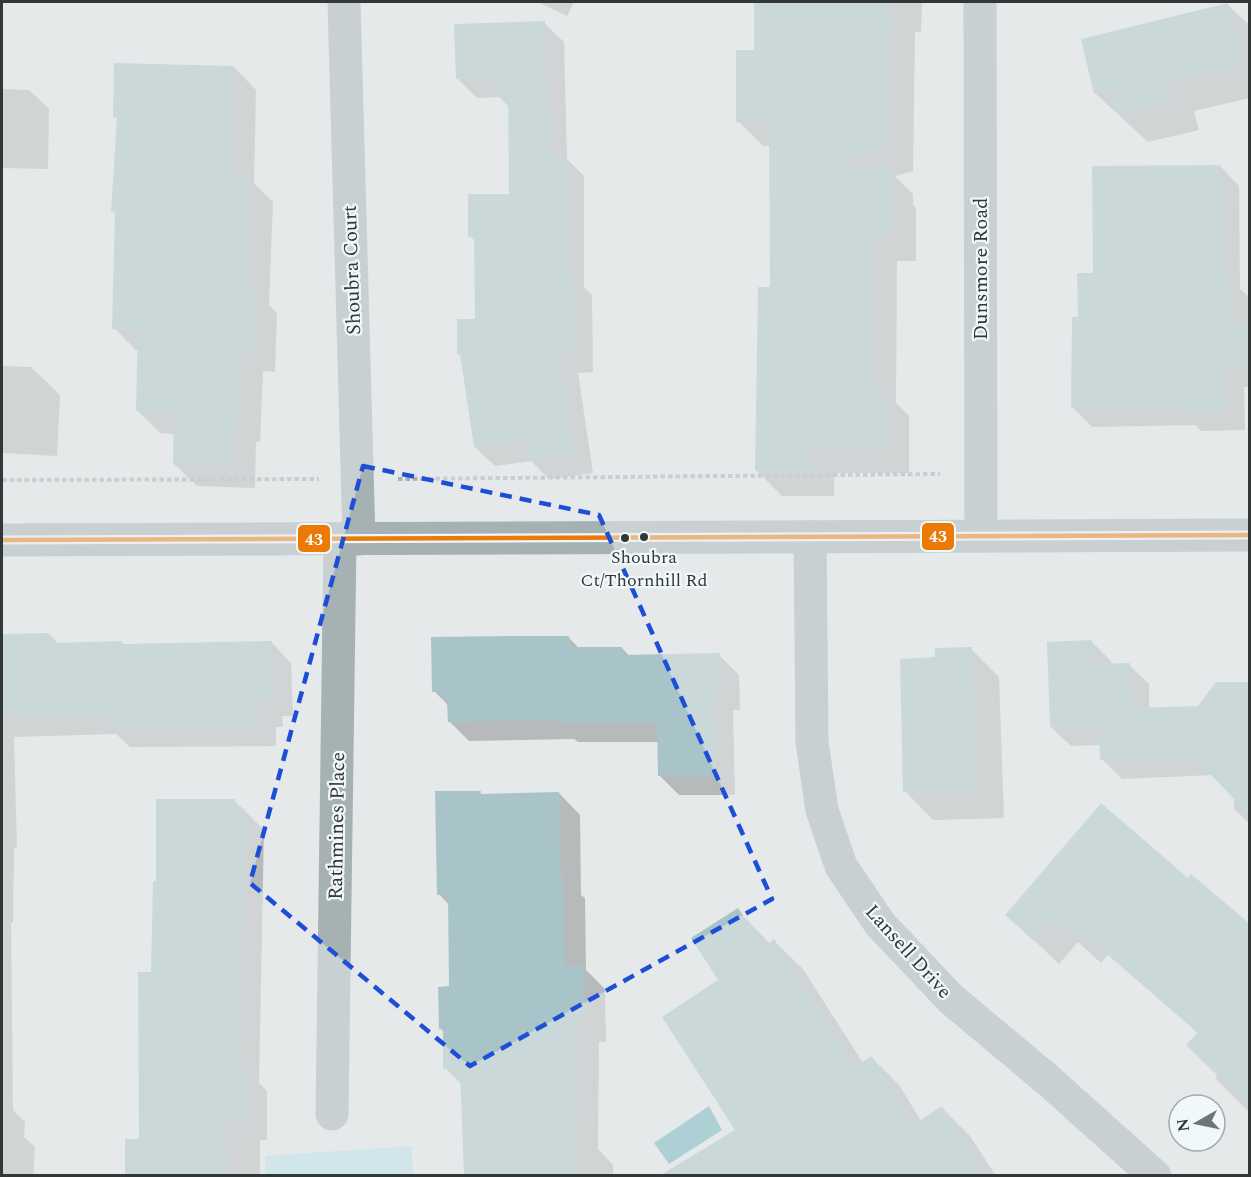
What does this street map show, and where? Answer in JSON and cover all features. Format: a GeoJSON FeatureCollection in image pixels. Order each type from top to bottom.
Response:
{"type":"FeatureCollection","features":[{"type":"Feature","properties":{"kind":"street","name":"Shoubra Court"},"geometry":{"type":"LineString","coordinates":[[344,2],[357,479],[350,539]]}},
{"type":"Feature","properties":{"kind":"street","name":"Dunsmore Road"},"geometry":{"type":"LineString","coordinates":[[980,2],[981,536]]}},
{"type":"Feature","properties":{"kind":"street"},"geometry":{"type":"LineString","coordinates":[[2,540],[1250,535]]}},
{"type":"Feature","properties":{"kind":"street","name":"Lansell Drive"},"geometry":{"type":"LineString","coordinates":[[810,537],[812,742],[822,810],[840,866],[880,924],[951,999],[1049,1081],[1155,1176]]}},
{"type":"Feature","properties":{"kind":"street","name":"Rathmines Place"},"geometry":{"type":"LineString","coordinates":[[332,1114],[350,539]]}},
{"type":"Feature","properties":{"kind":"path"},"geometry":{"type":"LineString","coordinates":[[2,480],[940,474]]}},
{"type":"Feature","properties":{"kind":"highlighted area"},"geometry":{"type":"Polygon","coordinates":[[[363,466],[599,515],[772,899],[470,1066],[250,883],[363,466]]]}},
{"type":"Feature","properties":{"kind":"shaded area"},"geometry":{"type":"Polygon","coordinates":[[[709,1106],[722,1130],[669,1164],[654,1143],[709,1106]]]}},
{"type":"Feature","properties":{"kind":"shaded area"},"geometry":{"type":"Polygon","coordinates":[[[412,1146],[413,1175],[266,1175],[265,1156],[412,1146]]]}},
{"type":"Feature","properties":{"kind":"building"},"geometry":{"type":"Polygon","coordinates":[[[754,2],[891,2],[889,147],[846,158],[848,168],[889,167],[889,182],[892,182],[891,236],[873,236],[871,389],[884,390],[885,449],[810,449],[810,472],[755,471],[758,287],[770,287],[769,122],[736,122],[736,50],[754,50],[754,2]]]}},
{"type":"Feature","properties":{"kind":"building"},"geometry":{"type":"Polygon","coordinates":[[[1228,3],[1243,65],[1167,83],[1172,102],[1119,115],[1112,89],[1094,94],[1081,39],[1228,3]]]}},
{"type":"Feature","properties":{"kind":"building"},"geometry":{"type":"Polygon","coordinates":[[[545,21],[549,155],[565,155],[565,274],[573,274],[574,353],[559,354],[574,454],[528,460],[525,440],[474,447],[460,354],[457,354],[457,319],[475,319],[474,237],[468,237],[468,194],[509,194],[508,95],[495,96],[495,78],[456,79],[454,24],[545,21]]]}},
{"type":"Feature","properties":{"kind":"building"},"geometry":{"type":"Polygon","coordinates":[[[114,63],[234,66],[231,178],[251,179],[247,289],[255,289],[253,350],[241,350],[239,420],[234,420],[233,466],[173,464],[174,413],[136,411],[138,329],[112,329],[115,212],[111,212],[117,117],[113,117],[114,63]]]}},
{"type":"Feature","properties":{"kind":"building"},"geometry":{"type":"Polygon","coordinates":[[[1220,165],[1221,276],[1230,276],[1230,323],[1250,323],[1250,367],[1225,368],[1226,411],[1180,412],[1180,406],[1071,408],[1072,317],[1078,317],[1077,273],[1093,273],[1092,166],[1220,165]]]}},
{"type":"Feature","properties":{"kind":"building"},"geometry":{"type":"Polygon","coordinates":[[[49,633],[50,643],[272,641],[274,696],[263,697],[264,708],[257,708],[258,727],[109,728],[108,714],[15,717],[15,709],[2,709],[2,634],[49,633]]]}},
{"type":"Feature","properties":{"kind":"building"},"geometry":{"type":"Polygon","coordinates":[[[569,636],[569,647],[622,647],[623,655],[720,653],[721,691],[714,691],[716,776],[658,776],[657,723],[557,723],[557,720],[448,722],[447,700],[443,700],[442,691],[432,692],[431,637],[569,636]]]}},
{"type":"Feature","properties":{"kind":"building"},"geometry":{"type":"Polygon","coordinates":[[[1092,640],[1093,664],[1130,663],[1131,708],[1198,706],[1216,682],[1250,682],[1250,815],[1192,756],[1100,760],[1099,726],[1050,727],[1047,642],[1092,640]]]}},
{"type":"Feature","properties":{"kind":"building"},"geometry":{"type":"Polygon","coordinates":[[[972,647],[976,790],[903,792],[900,659],[935,657],[935,648],[972,647]]]}},
{"type":"Feature","properties":{"kind":"building"},"geometry":{"type":"Polygon","coordinates":[[[435,791],[481,791],[480,794],[559,792],[560,875],[563,875],[565,966],[584,966],[585,1020],[578,1020],[576,1176],[464,1176],[460,1069],[443,1069],[443,1028],[439,1029],[438,987],[449,986],[448,894],[437,895],[435,791]]]}},
{"type":"Feature","properties":{"kind":"building"},"geometry":{"type":"Polygon","coordinates":[[[156,799],[235,799],[235,808],[245,809],[240,1070],[248,1070],[248,1121],[226,1121],[227,1176],[125,1176],[125,1139],[139,1139],[138,972],[151,972],[153,881],[156,881],[156,799]]]}},
{"type":"Feature","properties":{"kind":"building"},"geometry":{"type":"Polygon","coordinates":[[[1101,803],[1188,878],[1191,874],[1250,924],[1250,1107],[1186,1045],[1198,1032],[1082,932],[1076,939],[1052,919],[1033,940],[1005,915],[1101,803]]]}},
{"type":"Feature","properties":{"kind":"building"},"geometry":{"type":"Polygon","coordinates":[[[738,908],[764,947],[774,939],[855,1066],[872,1056],[913,1125],[942,1106],[987,1176],[659,1176],[735,1130],[662,1017],[718,980],[691,938],[738,908]]]}},
{"type":"Feature","properties":{"kind":"transit line","name":"43"},"geometry":{"type":"LineString","coordinates":[[2,540],[1250,535]]}},
{"type":"Feature","properties":{"kind":"place","name":"Shoubra Ct/Thornhill Rd"},"geometry":{"type":"Point","coordinates":[644,537]}}]}
